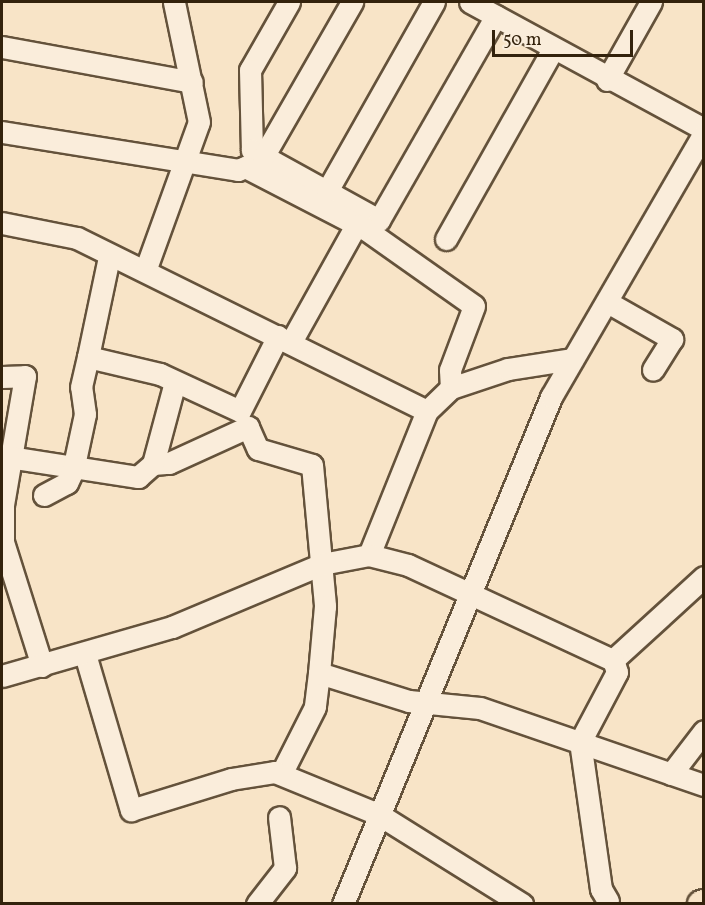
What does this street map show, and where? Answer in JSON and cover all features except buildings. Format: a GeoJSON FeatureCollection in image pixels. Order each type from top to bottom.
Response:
{"type":"FeatureCollection","features":[{"type":"Feature","properties":{"kind":"street"},"geometry":{"type":"LineString","coordinates":[[145,271],[199,122],[174,2]]}},
{"type":"Feature","properties":{"kind":"street"},"geometry":{"type":"LineString","coordinates":[[289,2],[250,70],[252,150],[379,220],[496,16]]}},
{"type":"Feature","properties":{"kind":"street"},"geometry":{"type":"LineString","coordinates":[[263,157],[352,2]]}},
{"type":"Feature","properties":{"kind":"street"},"geometry":{"type":"LineString","coordinates":[[327,191],[434,2]]}},
{"type":"Feature","properties":{"kind":"street"},"geometry":{"type":"LineString","coordinates":[[343,903],[467,593],[572,359],[609,303],[703,134],[470,2]]}},
{"type":"Feature","properties":{"kind":"street"},"geometry":{"type":"LineString","coordinates":[[607,80],[651,2]]}},
{"type":"Feature","properties":{"kind":"street"},"geometry":{"type":"LineString","coordinates":[[2,47],[192,82]]}},
{"type":"Feature","properties":{"kind":"street"},"geometry":{"type":"LineString","coordinates":[[446,239],[553,49]]}},
{"type":"Feature","properties":{"kind":"street"},"geometry":{"type":"LineString","coordinates":[[2,132],[185,162],[245,166],[356,225],[474,306],[450,370],[451,388]]}},
{"type":"Feature","properties":{"kind":"street"},"geometry":{"type":"LineString","coordinates":[[2,223],[77,238],[109,257],[145,271],[427,411]]}},
{"type":"Feature","properties":{"kind":"street"},"geometry":{"type":"LineString","coordinates":[[88,357],[175,382],[240,411],[356,225]]}},
{"type":"Feature","properties":{"kind":"street"},"geometry":{"type":"LineString","coordinates":[[44,495],[67,483],[73,470],[85,414],[81,387],[109,257]]}},
{"type":"Feature","properties":{"kind":"street"},"geometry":{"type":"LineString","coordinates":[[609,303],[672,339],[653,370]]}},
{"type":"Feature","properties":{"kind":"street"},"geometry":{"type":"LineString","coordinates":[[369,555],[427,411],[451,388],[508,369],[572,359]]}},
{"type":"Feature","properties":{"kind":"street"},"geometry":{"type":"LineString","coordinates":[[2,377],[25,376],[9,457],[3,543],[42,666]]}},
{"type":"Feature","properties":{"kind":"street"},"geometry":{"type":"LineString","coordinates":[[9,457],[73,470],[138,477],[153,464],[175,382]]}},
{"type":"Feature","properties":{"kind":"street"},"geometry":{"type":"LineString","coordinates":[[153,464],[169,463],[248,427],[258,449],[304,459],[315,473],[322,564],[319,673],[315,707],[281,774]]}},
{"type":"Feature","properties":{"kind":"street"},"geometry":{"type":"LineString","coordinates":[[2,676],[85,654],[172,627],[322,564],[369,555],[408,565],[613,660],[617,672],[580,742],[601,890],[608,901]]}},
{"type":"Feature","properties":{"kind":"street"},"geometry":{"type":"LineString","coordinates":[[613,660],[704,577]]}},
{"type":"Feature","properties":{"kind":"street"},"geometry":{"type":"LineString","coordinates":[[85,654],[131,810],[231,779],[281,774],[378,814],[522,903]]}},
{"type":"Feature","properties":{"kind":"street"},"geometry":{"type":"LineString","coordinates":[[319,673],[422,703],[439,700],[480,708],[704,785]]}},
{"type":"Feature","properties":{"kind":"street"},"geometry":{"type":"LineString","coordinates":[[671,774],[704,731]]}},
{"type":"Feature","properties":{"kind":"street"},"geometry":{"type":"LineString","coordinates":[[257,903],[285,868],[279,817]]}}]}
